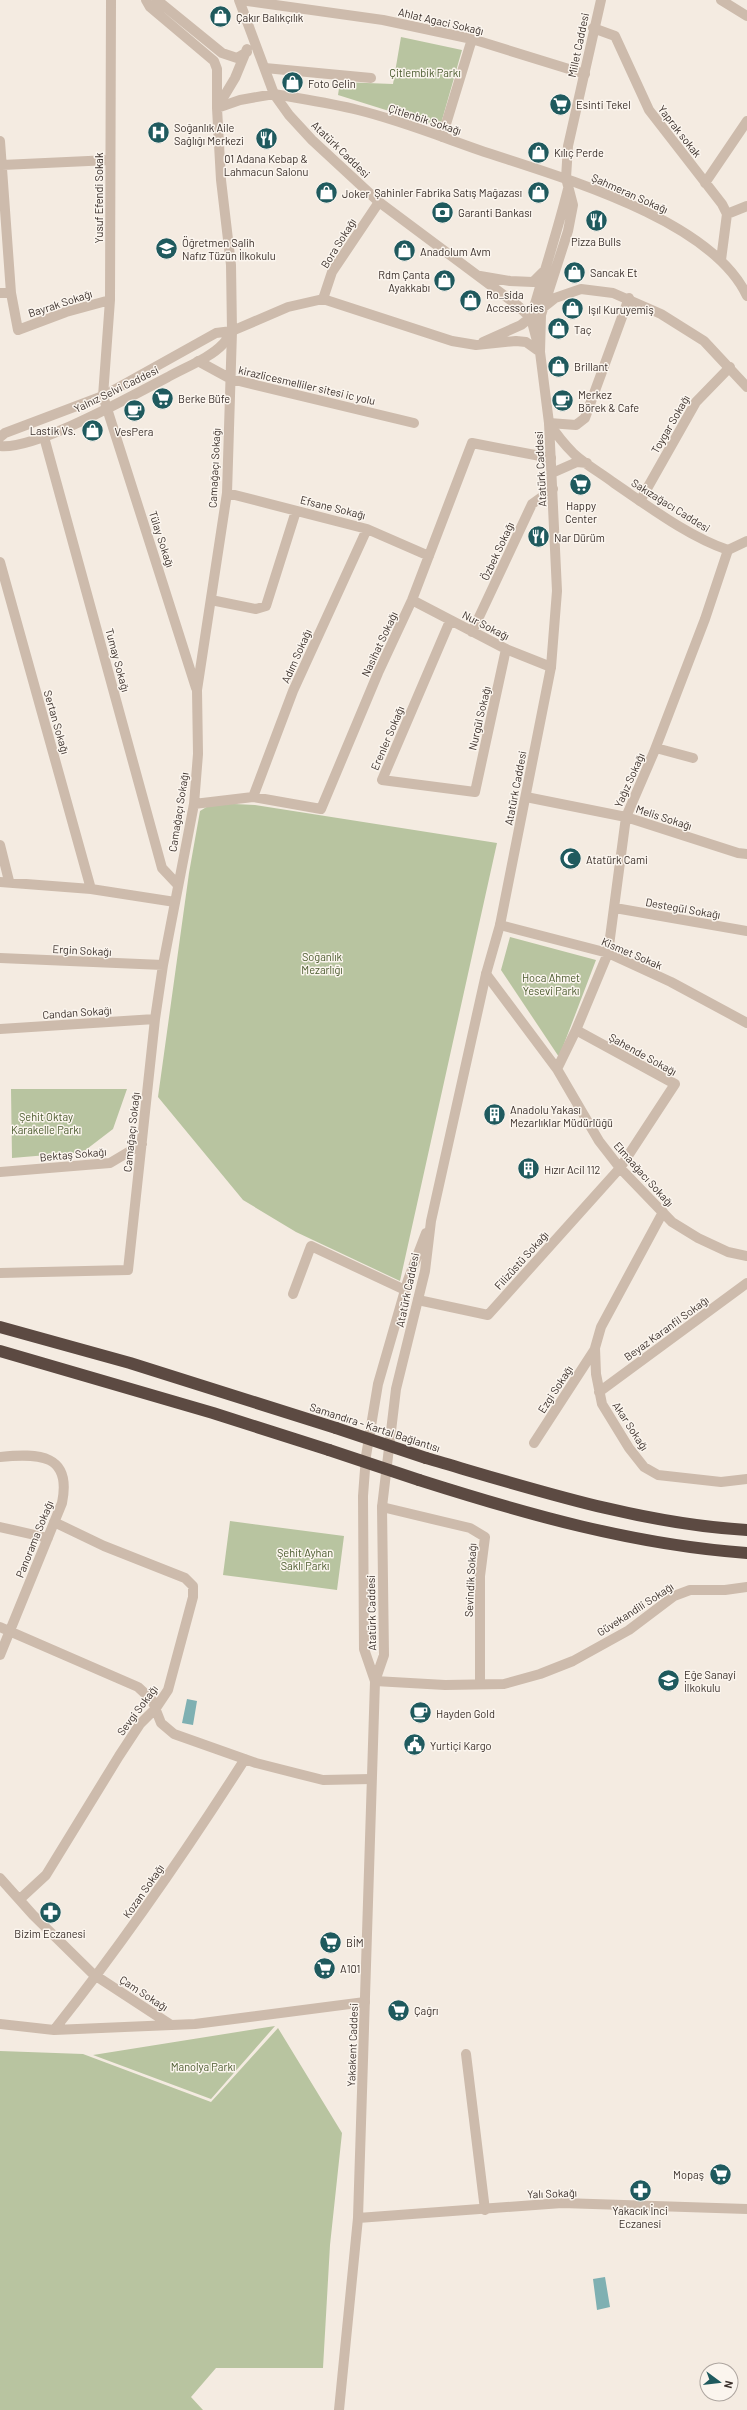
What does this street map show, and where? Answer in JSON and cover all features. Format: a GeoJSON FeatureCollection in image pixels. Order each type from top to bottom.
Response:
{"type":"FeatureCollection","features":[{"type":"Feature","properties":{"kind":"highway","name":"Samandıra - Kartal Bağlantısı"},"geometry":{"type":"LineString","coordinates":[[0,1327],[123,1361],[426,1458],[555,1496],[636,1513],[722,1528],[747,1530]]}},
{"type":"Feature","properties":{"kind":"highway"},"geometry":{"type":"LineString","coordinates":[[0,1351],[205,1411],[530,1515],[631,1538],[716,1551],[747,1553]]}},
{"type":"Feature","properties":{"kind":"street","name":"Yusuf Efendi Sokak"},"geometry":{"type":"LineString","coordinates":[[103,396],[110,300],[111,0]]}},
{"type":"Feature","properties":{"kind":"street","name":"Camağaçı Sokağı"},"geometry":{"type":"LineString","coordinates":[[0,1273],[128,1270],[155,1019],[163,965],[194,804],[198,754],[197,690],[227,493],[232,331],[231,265],[222,180],[217,108],[217,69],[214,61],[150,7],[146,0]]}},
{"type":"Feature","properties":{"kind":"street"},"geometry":{"type":"LineString","coordinates":[[157,0],[222,54],[236,58],[247,52]]}},
{"type":"Feature","properties":{"kind":"street","name":"Atatürk Caddesi"},"geometry":{"type":"LineString","coordinates":[[240,0],[274,94],[312,140],[379,202],[476,276],[500,291],[531,318],[540,352],[549,423],[557,591],[551,667],[500,925],[486,974],[431,1221],[425,1271],[396,1389],[382,1507],[384,1655],[375,1681]]}},
{"type":"Feature","properties":{"kind":"street","name":"Ahlat Agaci Sokağı"},"geometry":{"type":"LineString","coordinates":[[240,0],[383,20],[472,39],[585,74]]}},
{"type":"Feature","properties":{"kind":"street","name":"Millet Caddesi"},"geometry":{"type":"LineString","coordinates":[[544,306],[569,224],[573,204],[566,178],[568,146],[585,74],[593,28],[601,0]]}},
{"type":"Feature","properties":{"kind":"street"},"geometry":{"type":"LineString","coordinates":[[720,0],[747,16]]}},
{"type":"Feature","properties":{"kind":"street","name":"Yaprak sokak"},"geometry":{"type":"LineString","coordinates":[[593,28],[615,36],[649,110],[705,182],[727,214]]}},
{"type":"Feature","properties":{"kind":"street"},"geometry":{"type":"LineString","coordinates":[[217,108],[247,52],[252,36]]}},
{"type":"Feature","properties":{"kind":"street"},"geometry":{"type":"LineString","coordinates":[[442,137],[472,39]]}},
{"type":"Feature","properties":{"kind":"street"},"geometry":{"type":"LineString","coordinates":[[265,68],[371,78]]}},
{"type":"Feature","properties":{"kind":"street"},"geometry":{"type":"LineString","coordinates":[[217,108],[240,100],[274,94]]}},
{"type":"Feature","properties":{"kind":"street","name":"Çitlenbik Sokağı"},"geometry":{"type":"LineString","coordinates":[[274,94],[358,110],[566,178]]}},
{"type":"Feature","properties":{"kind":"street"},"geometry":{"type":"LineString","coordinates":[[705,182],[747,120]]}},
{"type":"Feature","properties":{"kind":"street"},"geometry":{"type":"LineString","coordinates":[[0,141],[11,293],[0,293]]}},
{"type":"Feature","properties":{"kind":"street"},"geometry":{"type":"LineString","coordinates":[[2,165],[110,160]]}},
{"type":"Feature","properties":{"kind":"street","name":"Şahmeran Sokağı"},"geometry":{"type":"LineString","coordinates":[[566,178],[633,206],[670,225],[721,260],[742,285],[747,296]]}},
{"type":"Feature","properties":{"kind":"street","name":"Millet Caddesi"},"geometry":{"type":"LineString","coordinates":[[531,318],[543,272],[554,243],[568,190]]}},
{"type":"Feature","properties":{"kind":"street","name":"Bora Sokağı"},"geometry":{"type":"LineString","coordinates":[[323,299],[332,272],[379,202]]}},
{"type":"Feature","properties":{"kind":"street"},"geometry":{"type":"LineString","coordinates":[[721,260],[727,214],[747,206]]}},
{"type":"Feature","properties":{"kind":"street","name":"Atatürk Caddesi"},"geometry":{"type":"LineString","coordinates":[[476,276],[510,281],[533,282],[543,272]]}},
{"type":"Feature","properties":{"kind":"street"},"geometry":{"type":"LineString","coordinates":[[476,345],[531,318],[555,298],[581,289],[613,293],[628,298],[661,314],[704,341],[730,367],[747,387]]}},
{"type":"Feature","properties":{"kind":"street","name":"Bayrak Sokağı"},"geometry":{"type":"LineString","coordinates":[[11,293],[18,330],[66,312],[110,300]]}},
{"type":"Feature","properties":{"kind":"street"},"geometry":{"type":"LineString","coordinates":[[549,423],[576,424],[585,418],[610,344],[628,298]]}},
{"type":"Feature","properties":{"kind":"street"},"geometry":{"type":"LineString","coordinates":[[323,299],[452,341],[476,345],[516,341],[526,342],[540,352]]}},
{"type":"Feature","properties":{"kind":"street","name":"Yalnız Selvi Caddesi"},"geometry":{"type":"LineString","coordinates":[[0,437],[5,433],[103,396],[216,334],[232,331],[288,307],[323,299]]}},
{"type":"Feature","properties":{"kind":"street","name":"Atatürk Caddesi"},"geometry":{"type":"LineString","coordinates":[[540,352],[541,315],[544,306]]}},
{"type":"Feature","properties":{"kind":"street","name":"Yalnız Selvi Caddesi"},"geometry":{"type":"LineString","coordinates":[[0,446],[8,447],[44,437],[108,408],[198,361],[223,344],[232,331]]}},
{"type":"Feature","properties":{"kind":"street","name":"kirazlicesmelliler sitesi ic yolu"},"geometry":{"type":"LineString","coordinates":[[198,361],[231,379],[414,423]]}},
{"type":"Feature","properties":{"kind":"street","name":"Toygar Sokağı"},"geometry":{"type":"LineString","coordinates":[[640,501],[696,402],[730,367]]}},
{"type":"Feature","properties":{"kind":"street","name":"Tülay Sokağı"},"geometry":{"type":"LineString","coordinates":[[103,396],[197,690]]}},
{"type":"Feature","properties":{"kind":"street","name":"Sakızağacı Caddesi"},"geometry":{"type":"LineString","coordinates":[[549,423],[562,442],[587,463],[640,501],[714,546],[728,550]]}},
{"type":"Feature","properties":{"kind":"street","name":"Tumay Sokağı"},"geometry":{"type":"LineString","coordinates":[[44,437],[162,868],[178,885]]}},
{"type":"Feature","properties":{"kind":"street","name":"Nasihat Sokağı"},"geometry":{"type":"LineString","coordinates":[[194,804],[253,797],[321,809],[378,673],[412,600],[472,443],[551,458]]}},
{"type":"Feature","properties":{"kind":"street"},"geometry":{"type":"LineString","coordinates":[[552,473],[577,462],[587,463]]}},
{"type":"Feature","properties":{"kind":"street","name":"Özbek Sokağı"},"geometry":{"type":"LineString","coordinates":[[472,632],[532,504],[553,489]]}},
{"type":"Feature","properties":{"kind":"street","name":"Efsane Sokağı"},"geometry":{"type":"LineString","coordinates":[[227,493],[367,528],[429,556]]}},
{"type":"Feature","properties":{"kind":"street"},"geometry":{"type":"LineString","coordinates":[[211,600],[256,610],[266,606],[296,511]]}},
{"type":"Feature","properties":{"kind":"street","name":"Adım Sokağı"},"geometry":{"type":"LineString","coordinates":[[253,797],[293,691],[367,528]]}},
{"type":"Feature","properties":{"kind":"street"},"geometry":{"type":"LineString","coordinates":[[728,550],[747,541]]}},
{"type":"Feature","properties":{"kind":"street","name":"Yağız Sokağı"},"geometry":{"type":"LineString","coordinates":[[557,1069],[576,1030],[608,953],[626,817],[656,748],[705,620],[728,550]]}},
{"type":"Feature","properties":{"kind":"street","name":"Sertan Sokağı"},"geometry":{"type":"LineString","coordinates":[[0,562],[91,889]]}},
{"type":"Feature","properties":{"kind":"street","name":"Nur Sokağı"},"geometry":{"type":"LineString","coordinates":[[412,600],[506,649],[551,667]]}},
{"type":"Feature","properties":{"kind":"street","name":"Erenler Sokağı"},"geometry":{"type":"LineString","coordinates":[[450,620],[382,780],[474,792]]}},
{"type":"Feature","properties":{"kind":"street","name":"Nurgül Sokağı"},"geometry":{"type":"LineString","coordinates":[[474,792],[506,649]]}},
{"type":"Feature","properties":{"kind":"street"},"geometry":{"type":"LineString","coordinates":[[656,748],[693,758]]}},
{"type":"Feature","properties":{"kind":"street","name":"Melis Sokağı"},"geometry":{"type":"LineString","coordinates":[[526,797],[626,817],[738,853],[747,854]]}},
{"type":"Feature","properties":{"kind":"street"},"geometry":{"type":"LineString","coordinates":[[0,845],[4,881],[91,889],[175,902]]}},
{"type":"Feature","properties":{"kind":"street","name":"Destegül Sokağı"},"geometry":{"type":"LineString","coordinates":[[615,908],[747,931]]}},
{"type":"Feature","properties":{"kind":"street","name":"Kismet Sokak"},"geometry":{"type":"LineString","coordinates":[[500,925],[608,953],[671,982],[747,1022]]}},
{"type":"Feature","properties":{"kind":"street","name":"Ergin Sokağı"},"geometry":{"type":"LineString","coordinates":[[0,958],[163,965]]}},
{"type":"Feature","properties":{"kind":"street","name":"Elmaağacı Sokağı"},"geometry":{"type":"LineString","coordinates":[[486,974],[557,1069],[599,1141],[620,1168],[672,1222],[698,1238],[728,1252],[747,1256]]}},
{"type":"Feature","properties":{"kind":"street","name":"Candan Sokağı"},"geometry":{"type":"LineString","coordinates":[[0,1029],[155,1019]]}},
{"type":"Feature","properties":{"kind":"street","name":"Şahende Sokağı"},"geometry":{"type":"LineString","coordinates":[[576,1030],[675,1084],[620,1168]]}},
{"type":"Feature","properties":{"kind":"street","name":"Bektaş Sokağı"},"geometry":{"type":"LineString","coordinates":[[0,1172],[110,1163],[142,1144]]}},
{"type":"Feature","properties":{"kind":"street","name":"Filizüstü Sokağı"},"geometry":{"type":"LineString","coordinates":[[418,1300],[488,1315],[620,1168]]}},
{"type":"Feature","properties":{"kind":"street","name":"Akar Sokağı"},"geometry":{"type":"LineString","coordinates":[[663,1212],[601,1327],[595,1348],[599,1392],[602,1404],[629,1448],[644,1467],[658,1475],[721,1482],[747,1479]]}},
{"type":"Feature","properties":{"kind":"street","name":"Atatürk Caddesi"},"geometry":{"type":"LineString","coordinates":[[375,1681],[364,1649],[363,1496],[366,1456],[378,1384],[405,1290],[431,1221]]}},
{"type":"Feature","properties":{"kind":"street"},"geometry":{"type":"LineString","coordinates":[[293,1294],[311,1246],[405,1290]]}},
{"type":"Feature","properties":{"kind":"street","name":"Beyaz Karanfil Sokağı"},"geometry":{"type":"LineString","coordinates":[[599,1392],[747,1283]]}},
{"type":"Feature","properties":{"kind":"street","name":"Ezgi Sokağı"},"geometry":{"type":"LineString","coordinates":[[534,1443],[595,1348]]}},
{"type":"Feature","properties":{"kind":"street","name":"Panorama Sokağı"},"geometry":{"type":"LineString","coordinates":[[0,1457],[27,1454],[52,1460],[63,1474],[65,1489],[62,1503],[0,1655]]}},
{"type":"Feature","properties":{"kind":"street","name":"Sevindik Sokağı"},"geometry":{"type":"LineString","coordinates":[[382,1507],[470,1528],[485,1537],[480,1576],[480,1684]]}},
{"type":"Feature","properties":{"kind":"street","name":"Sevgi Sokağı"},"geometry":{"type":"LineString","coordinates":[[20,1899],[35,1887],[46,1875],[140,1724],[156,1708],[168,1690],[188,1618],[193,1586],[185,1578],[104,1546],[54,1522]]}},
{"type":"Feature","properties":{"kind":"street"},"geometry":{"type":"LineString","coordinates":[[0,1527],[48,1538]]}},
{"type":"Feature","properties":{"kind":"street","name":"Güvekandili Sokağı"},"geometry":{"type":"LineString","coordinates":[[375,1681],[445,1685],[504,1684],[540,1674],[573,1661],[628,1630],[674,1596],[690,1590],[725,1590],[747,1587]]}},
{"type":"Feature","properties":{"kind":"street"},"geometry":{"type":"LineString","coordinates":[[0,1627],[138,1687],[152,1700],[162,1723],[174,1734],[245,1759],[323,1780],[371,1779]]}},
{"type":"Feature","properties":{"kind":"street","name":"Yakakent Caddesi"},"geometry":{"type":"LineString","coordinates":[[339,2410],[358,2218],[375,1681]]}},
{"type":"Feature","properties":{"kind":"street","name":"Kozan Sokağı"},"geometry":{"type":"LineString","coordinates":[[54,2030],[97,1976],[159,1891],[245,1759]]}},
{"type":"Feature","properties":{"kind":"street","name":"Çam Sokağı"},"geometry":{"type":"LineString","coordinates":[[0,1878],[97,1976],[170,2025],[365,2002]]}},
{"type":"Feature","properties":{"kind":"street"},"geometry":{"type":"LineString","coordinates":[[0,2024],[54,2030],[170,2025]]}},
{"type":"Feature","properties":{"kind":"street"},"geometry":{"type":"LineString","coordinates":[[466,2054],[485,2210]]}},
{"type":"Feature","properties":{"kind":"street","name":"Yalı Sokağı"},"geometry":{"type":"LineString","coordinates":[[358,2218],[485,2210],[562,2203],[747,2209]]}},
{"type":"Feature","properties":{"kind":"green space","name":"Çitlembik Parkı"},"geometry":{"type":"Polygon","coordinates":[[[401,37],[462,50],[440,127],[338,95],[340,82],[393,84],[401,37]]]}},
{"type":"Feature","properties":{"kind":"green space","name":"Soğanlık Mezarlığı"},"geometry":{"type":"Polygon","coordinates":[[[213,803],[255,805],[497,843],[400,1281],[296,1232],[243,1200],[158,1097],[189,873],[200,811],[213,803]]]}},
{"type":"Feature","properties":{"kind":"green space","name":"Hoca Ahmet Yesevi Parkı"},"geometry":{"type":"Polygon","coordinates":[[[510,937],[596,960],[559,1057],[501,970],[510,937]]]}},
{"type":"Feature","properties":{"kind":"green space","name":"Şehit Oktay Karakelle Parkı"},"geometry":{"type":"Polygon","coordinates":[[[11,1089],[127,1089],[113,1129],[83,1152],[12,1158],[11,1089]]]}},
{"type":"Feature","properties":{"kind":"green space","name":"Şehit Ayhan Saklı Parkı"},"geometry":{"type":"Polygon","coordinates":[[[230,1521],[344,1536],[337,1590],[223,1575],[230,1521]]]}},
{"type":"Feature","properties":{"kind":"green space","name":"Manolya Parkı"},"geometry":{"type":"Polygon","coordinates":[[[275,2026],[211,2099],[93,2055],[275,2026]]]}},
{"type":"Feature","properties":{"kind":"green space"},"geometry":{"type":"Polygon","coordinates":[[[278,2028],[342,2133],[330,2245],[323,2368],[216,2368],[191,2397],[203,2410],[0,2410],[0,2051],[83,2054],[211,2102],[278,2028]]]}},
{"type":"Feature","properties":{"kind":"water"},"geometry":{"type":"Polygon","coordinates":[[[187,1699],[197,1701],[193,1725],[182,1723],[187,1699]]]}},
{"type":"Feature","properties":{"kind":"water"},"geometry":{"type":"Polygon","coordinates":[[[605,2277],[610,2307],[597,2310],[593,2279],[605,2277]]]}},
{"type":"Feature","properties":{"kind":"place","name":"Çakır Balıkçılık"},"geometry":{"type":"Point","coordinates":[221,17]}},
{"type":"Feature","properties":{"kind":"place","name":"Foto Gelin"},"geometry":{"type":"Point","coordinates":[292,83]}},
{"type":"Feature","properties":{"kind":"place","name":"Esinti Tekel"},"geometry":{"type":"Point","coordinates":[561,104]}},
{"type":"Feature","properties":{"kind":"place","name":"Soğanlık Aile Sağlığı Merkezi"},"geometry":{"type":"Point","coordinates":[159,133]}},
{"type":"Feature","properties":{"kind":"place","name":"01 Adana Kebap & Lahmacun Salonu"},"geometry":{"type":"Point","coordinates":[266,138]}},
{"type":"Feature","properties":{"kind":"place","name":"Kılıç Perde"},"geometry":{"type":"Point","coordinates":[539,152]}},
{"type":"Feature","properties":{"kind":"place","name":"Şahinler Fabrika Satış Mağazası"},"geometry":{"type":"Point","coordinates":[538,192]}},
{"type":"Feature","properties":{"kind":"place","name":"Joker"},"geometry":{"type":"Point","coordinates":[327,193]}},
{"type":"Feature","properties":{"kind":"place","name":"Garanti Bankası"},"geometry":{"type":"Point","coordinates":[442,212]}},
{"type":"Feature","properties":{"kind":"place","name":"Pizza Bulls"},"geometry":{"type":"Point","coordinates":[596,221]}},
{"type":"Feature","properties":{"kind":"place","name":"Öğretmen Salih Nafız Tüzün İlkokulu"},"geometry":{"type":"Point","coordinates":[167,248]}},
{"type":"Feature","properties":{"kind":"place","name":"Anadolum Avm"},"geometry":{"type":"Point","coordinates":[405,251]}},
{"type":"Feature","properties":{"kind":"place","name":"Sancak Et"},"geometry":{"type":"Point","coordinates":[574,272]}},
{"type":"Feature","properties":{"kind":"place","name":"Rdm Çanta Ayakkabı"},"geometry":{"type":"Point","coordinates":[445,280]}},
{"type":"Feature","properties":{"kind":"place","name":"Ro_sida Accessories"},"geometry":{"type":"Point","coordinates":[471,300]}},
{"type":"Feature","properties":{"kind":"place","name":"Işıl Kuruyemiş"},"geometry":{"type":"Point","coordinates":[572,309]}},
{"type":"Feature","properties":{"kind":"place","name":"Taç"},"geometry":{"type":"Point","coordinates":[558,329]}},
{"type":"Feature","properties":{"kind":"place","name":"Brillant"},"geometry":{"type":"Point","coordinates":[558,366]}},
{"type":"Feature","properties":{"kind":"place","name":"Berke Büfe"},"geometry":{"type":"Point","coordinates":[163,398]}},
{"type":"Feature","properties":{"kind":"place","name":"Merkez Börek & Cafe"},"geometry":{"type":"Point","coordinates":[563,400]}},
{"type":"Feature","properties":{"kind":"place","name":"VesPera"},"geometry":{"type":"Point","coordinates":[134,411]}},
{"type":"Feature","properties":{"kind":"place","name":"Lastik Vs."},"geometry":{"type":"Point","coordinates":[92,430]}},
{"type":"Feature","properties":{"kind":"place","name":"Happy Center"},"geometry":{"type":"Point","coordinates":[581,485]}},
{"type":"Feature","properties":{"kind":"place","name":"Nar Dürüm"},"geometry":{"type":"Point","coordinates":[538,537]}},
{"type":"Feature","properties":{"kind":"place","name":"Atatürk Cami"},"geometry":{"type":"Point","coordinates":[570,859]}},
{"type":"Feature","properties":{"kind":"place","name":"Anadolu Yakası Mezarlıklar Müdürlüğü"},"geometry":{"type":"Point","coordinates":[495,1115]}},
{"type":"Feature","properties":{"kind":"place","name":"Hızır Acil 112"},"geometry":{"type":"Point","coordinates":[528,1169]}},
{"type":"Feature","properties":{"kind":"place","name":"Eğe Sanayi İlkokulu"},"geometry":{"type":"Point","coordinates":[669,1680]}},
{"type":"Feature","properties":{"kind":"place","name":"Hayden Gold"},"geometry":{"type":"Point","coordinates":[421,1713]}},
{"type":"Feature","properties":{"kind":"place","name":"Yurtiçi Kargo"},"geometry":{"type":"Point","coordinates":[414,1745]}},
{"type":"Feature","properties":{"kind":"place","name":"Bizim Eczanesi"},"geometry":{"type":"Point","coordinates":[50,1913]}},
{"type":"Feature","properties":{"kind":"place","name":"BİM"},"geometry":{"type":"Point","coordinates":[331,1942]}},
{"type":"Feature","properties":{"kind":"place","name":"A101"},"geometry":{"type":"Point","coordinates":[325,1968]}},
{"type":"Feature","properties":{"kind":"place","name":"Çağrı"},"geometry":{"type":"Point","coordinates":[399,2010]}},
{"type":"Feature","properties":{"kind":"place","name":"Mopaş"},"geometry":{"type":"Point","coordinates":[720,2174]}},
{"type":"Feature","properties":{"kind":"place","name":"Yakacık İnci Eczanesi"},"geometry":{"type":"Point","coordinates":[640,2190]}}]}
